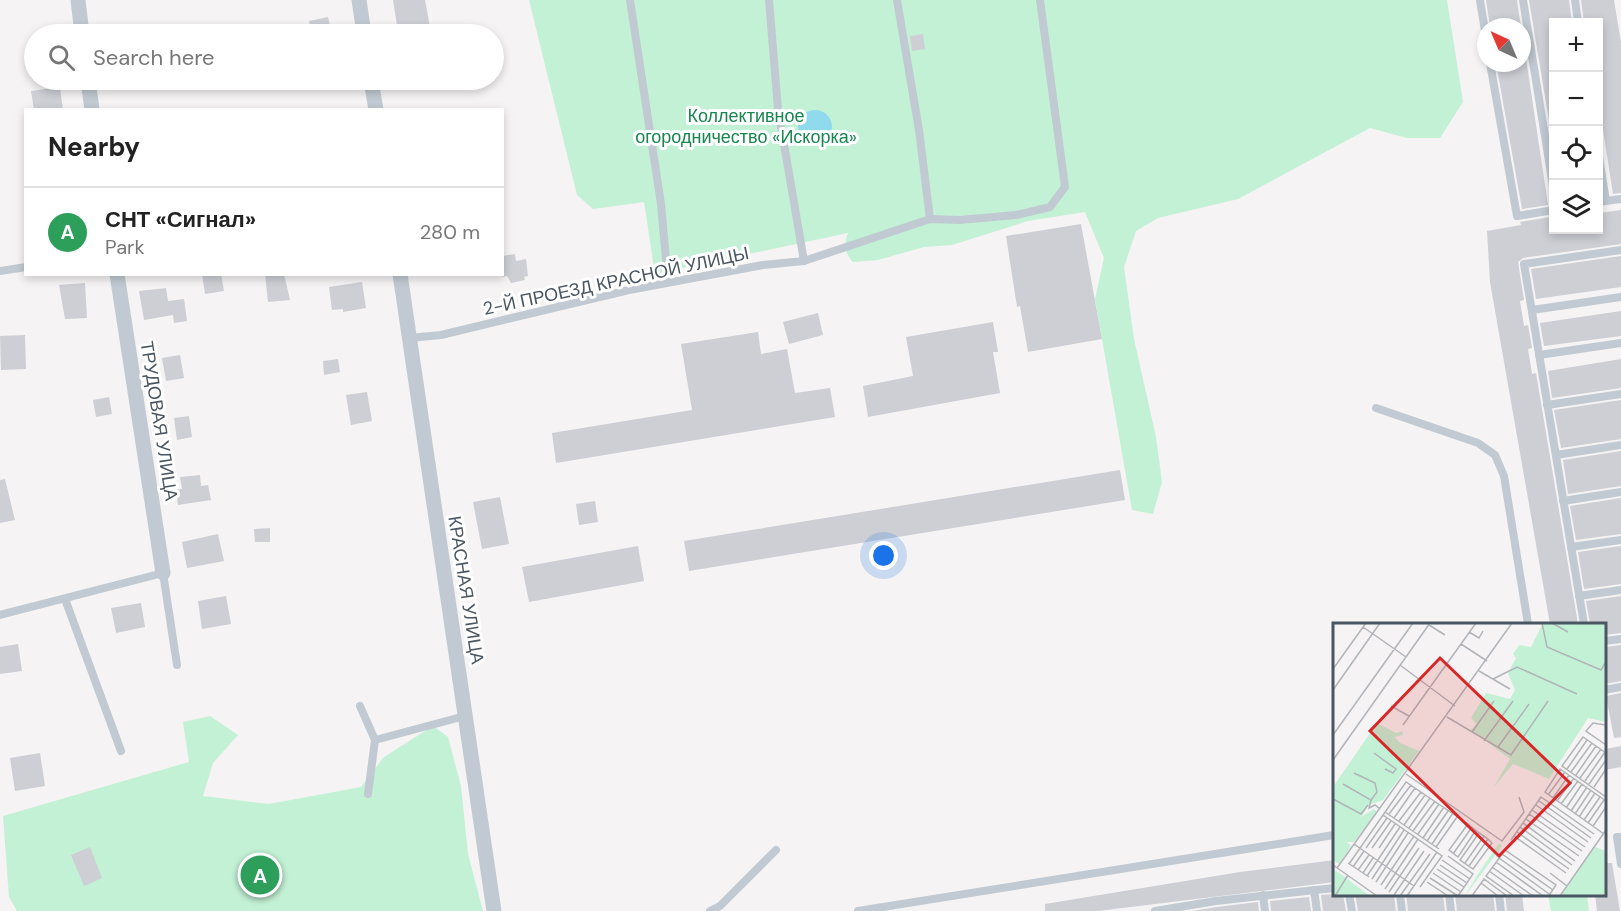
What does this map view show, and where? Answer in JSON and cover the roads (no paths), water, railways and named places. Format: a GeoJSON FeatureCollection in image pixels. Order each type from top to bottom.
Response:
{"type":"FeatureCollection","features":[{"type":"Feature","properties":{"kind":"street"},"geometry":{"type":"LineString","coordinates":[[78,0],[81,24]]}},
{"type":"Feature","properties":{"kind":"street"},"geometry":{"type":"LineString","coordinates":[[359,0],[363,24]]}},
{"type":"Feature","properties":{"kind":"street"},"geometry":{"type":"LineString","coordinates":[[89,90],[92,108]]}},
{"type":"Feature","properties":{"kind":"street"},"geometry":{"type":"LineString","coordinates":[[373,90],[376,108]]}},
{"type":"Feature","properties":{"kind":"street","name":"ТРУДОВАЯ УЛИЦА"},"geometry":{"type":"LineString","coordinates":[[117,276],[164,573]]}},
{"type":"Feature","properties":{"kind":"street","name":"КРАСНАЯ УЛИЦА"},"geometry":{"type":"LineString","coordinates":[[399,276],[494,911]]}},
{"type":"Feature","properties":{"kind":"lane"},"geometry":{"type":"LineString","coordinates":[[630,0],[661,204],[668,282]]}},
{"type":"Feature","properties":{"kind":"lane"},"geometry":{"type":"LineString","coordinates":[[769,0],[778,109],[804,261]]}},
{"type":"Feature","properties":{"kind":"lane"},"geometry":{"type":"LineString","coordinates":[[897,0],[920,129],[930,219]]}},
{"type":"Feature","properties":{"kind":"lane","name":"2-Й ПРОЕЗД КРАСНОЙ УЛИЦЫ"},"geometry":{"type":"LineString","coordinates":[[408,338],[452,332],[668,282],[763,265],[804,261],[930,219],[970,219],[1016,214],[1050,207],[1065,188],[1041,0]]}},
{"type":"Feature","properties":{"kind":"lane"},"geometry":{"type":"LineString","coordinates":[[1480,0],[1483,18]]}},
{"type":"Feature","properties":{"kind":"lane"},"geometry":{"type":"LineString","coordinates":[[1523,0],[1552,180]]}},
{"type":"Feature","properties":{"kind":"lane"},"geometry":{"type":"LineString","coordinates":[[1575,0],[1577,18]]}},
{"type":"Feature","properties":{"kind":"lane"},"geometry":{"type":"LineString","coordinates":[[1492,72],[1517,216],[1549,211]]}},
{"type":"Feature","properties":{"kind":"lane"},"geometry":{"type":"LineString","coordinates":[[1603,202],[1621,199]]}},
{"type":"Feature","properties":{"kind":"lane"},"geometry":{"type":"LineString","coordinates":[[1584,623],[1524,264],[1621,250]]}},
{"type":"Feature","properties":{"kind":"lane"},"geometry":{"type":"LineString","coordinates":[[0,271],[24,267]]}},
{"type":"Feature","properties":{"kind":"lane"},"geometry":{"type":"LineString","coordinates":[[1532,310],[1621,297]]}},
{"type":"Feature","properties":{"kind":"lane"},"geometry":{"type":"LineString","coordinates":[[1539,356],[1621,343]]}},
{"type":"Feature","properties":{"kind":"lane"},"geometry":{"type":"LineString","coordinates":[[1547,405],[1621,394]]}},
{"type":"Feature","properties":{"kind":"lane"},"geometry":{"type":"LineString","coordinates":[[1376,408],[1478,442],[1495,455],[1504,476],[1528,623]]}},
{"type":"Feature","properties":{"kind":"lane"},"geometry":{"type":"LineString","coordinates":[[1556,455],[1621,445]]}},
{"type":"Feature","properties":{"kind":"lane"},"geometry":{"type":"LineString","coordinates":[[1563,501],[1621,492]]}},
{"type":"Feature","properties":{"kind":"lane"},"geometry":{"type":"LineString","coordinates":[[1571,547],[1621,540]]}},
{"type":"Feature","properties":{"kind":"lane"},"geometry":{"type":"LineString","coordinates":[[0,615],[164,573],[177,665]]}},
{"type":"Feature","properties":{"kind":"lane"},"geometry":{"type":"LineString","coordinates":[[1579,596],[1621,590]]}},
{"type":"Feature","properties":{"kind":"lane"},"geometry":{"type":"LineString","coordinates":[[65,599],[121,751]]}},
{"type":"Feature","properties":{"kind":"lane"},"geometry":{"type":"LineString","coordinates":[[1606,641],[1621,639]]}},
{"type":"Feature","properties":{"kind":"lane"},"geometry":{"type":"LineString","coordinates":[[1606,690],[1621,687]]}},
{"type":"Feature","properties":{"kind":"lane"},"geometry":{"type":"LineString","coordinates":[[360,706],[375,740],[369,794]]}},
{"type":"Feature","properties":{"kind":"lane"},"geometry":{"type":"LineString","coordinates":[[375,740],[465,716]]}},
{"type":"Feature","properties":{"kind":"lane"},"geometry":{"type":"LineString","coordinates":[[858,911],[1333,835]]}},
{"type":"Feature","properties":{"kind":"lane"},"geometry":{"type":"LineString","coordinates":[[1621,837],[1617,837],[1621,864]]}},
{"type":"Feature","properties":{"kind":"lane"},"geometry":{"type":"LineString","coordinates":[[710,911],[720,906],[776,850]]}},
{"type":"Feature","properties":{"kind":"lane"},"geometry":{"type":"LineString","coordinates":[[1155,911],[1216,901],[1333,888]]}},
{"type":"Feature","properties":{"kind":"lane"},"geometry":{"type":"LineString","coordinates":[[1314,890],[1317,911]]}},
{"type":"Feature","properties":{"kind":"lane"},"geometry":{"type":"LineString","coordinates":[[1263,896],[1266,911]]}},
{"type":"Feature","properties":{"kind":"lane"},"geometry":{"type":"LineString","coordinates":[[1349,896],[1352,911]]}},
{"type":"Feature","properties":{"kind":"lane"},"geometry":{"type":"LineString","coordinates":[[1400,896],[1402,911]]}},
{"type":"Feature","properties":{"kind":"lane"},"geometry":{"type":"LineString","coordinates":[[1449,896],[1451,911]]}},
{"type":"Feature","properties":{"kind":"lane"},"geometry":{"type":"LineString","coordinates":[[1499,896],[1501,911]]}},
{"type":"Feature","properties":{"kind":"lane"},"geometry":{"type":"LineString","coordinates":[[1216,901],[1218,911]]}},
{"type":"Feature","properties":{"kind":"water"},"geometry":{"type":"Polygon","coordinates":[[[815,110],[827,115],[832,127],[827,139],[815,144],[803,139],[798,127],[803,115],[815,110]]]}},
{"type":"Feature","properties":{"kind":"place","name":"СНТ «Сигнал»"},"geometry":{"type":"Point","coordinates":[260,875]}},
{"type":"Feature","properties":{"kind":"park label","name":"Коллективное огородничество «Искорка»"},"geometry":{"type":"Point","coordinates":[746,126]}}]}
